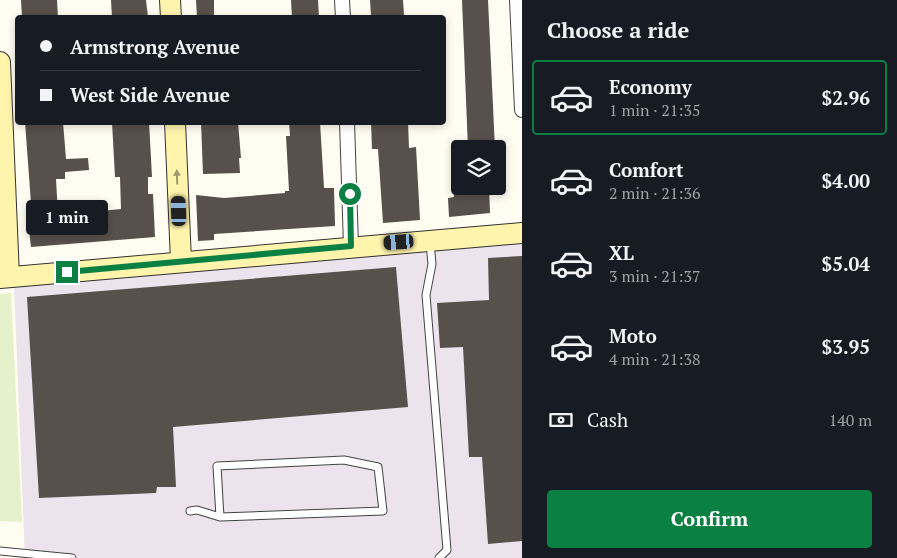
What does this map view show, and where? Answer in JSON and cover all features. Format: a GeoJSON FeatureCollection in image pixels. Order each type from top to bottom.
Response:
{"type":"FeatureCollection","features":[{"type":"Feature","properties":{"kind":"main road"},"geometry":{"type":"LineString","coordinates":[[170,0],[171,15]]}},
{"type":"Feature","properties":{"kind":"main road"},"geometry":{"type":"LineString","coordinates":[[0,62],[5,277],[351,246],[522,233]]}},
{"type":"Feature","properties":{"kind":"main road"},"geometry":{"type":"LineString","coordinates":[[175,125],[181,261]]}},
{"type":"Feature","properties":{"kind":"street"},"geometry":{"type":"LineString","coordinates":[[342,0],[343,15]]}},
{"type":"Feature","properties":{"kind":"street"},"geometry":{"type":"LineString","coordinates":[[517,0],[522,110]]}},
{"type":"Feature","properties":{"kind":"street"},"geometry":{"type":"LineString","coordinates":[[347,125],[351,246]]}},
{"type":"Feature","properties":{"kind":"lane"},"geometry":{"type":"LineString","coordinates":[[430,240],[432,264],[426,295],[447,550],[439,558]]}},
{"type":"Feature","properties":{"kind":"lane"},"geometry":{"type":"LineString","coordinates":[[190,511],[197,510],[220,517],[384,511],[378,467],[344,460],[217,466],[220,517]]}},
{"type":"Feature","properties":{"kind":"lane"},"geometry":{"type":"LineString","coordinates":[[0,551],[72,558]]}},
{"type":"Feature","properties":{"kind":"shaded area"},"geometry":{"type":"Polygon","coordinates":[[[522,241],[522,558],[25,558],[14,284],[522,241]]]}},
{"type":"Feature","properties":{"kind":"green space"},"geometry":{"type":"Polygon","coordinates":[[[11,293],[22,522],[0,521],[0,294],[11,293]]]}},
{"type":"Feature","properties":{"kind":"building"},"geometry":{"type":"Polygon","coordinates":[[[21,0],[57,0],[58,15],[22,15],[21,0]]]}},
{"type":"Feature","properties":{"kind":"building"},"geometry":{"type":"Polygon","coordinates":[[[111,0],[146,0],[148,15],[112,15],[111,0]]]}},
{"type":"Feature","properties":{"kind":"building"},"geometry":{"type":"Polygon","coordinates":[[[196,0],[214,0],[214,15],[197,15],[196,0]]]}},
{"type":"Feature","properties":{"kind":"building"},"geometry":{"type":"Polygon","coordinates":[[[291,0],[318,0],[319,15],[292,15],[291,0]]]}},
{"type":"Feature","properties":{"kind":"building"},"geometry":{"type":"Polygon","coordinates":[[[370,0],[403,0],[404,15],[371,15],[370,0]]]}},
{"type":"Feature","properties":{"kind":"building"},"geometry":{"type":"Polygon","coordinates":[[[462,0],[488,0],[495,140],[468,140],[462,0]]]}},
{"type":"Feature","properties":{"kind":"building"},"geometry":{"type":"Polygon","coordinates":[[[25,125],[63,125],[66,159],[88,158],[89,170],[65,172],[65,179],[56,179],[58,215],[121,209],[120,177],[115,177],[112,125],[149,125],[152,177],[148,177],[148,194],[153,194],[155,237],[31,247],[29,230],[33,230],[25,125]]]}},
{"type":"Feature","properties":{"kind":"building"},"geometry":{"type":"Polygon","coordinates":[[[201,125],[238,125],[241,158],[239,158],[240,173],[203,174],[201,125]]]}},
{"type":"Feature","properties":{"kind":"building"},"geometry":{"type":"Polygon","coordinates":[[[289,125],[320,125],[324,188],[334,188],[335,226],[214,234],[214,240],[198,241],[196,195],[224,198],[285,193],[285,191],[289,191],[286,136],[290,136],[289,125]]]}},
{"type":"Feature","properties":{"kind":"building"},"geometry":{"type":"Polygon","coordinates":[[[371,125],[408,125],[409,148],[416,147],[420,220],[383,223],[378,149],[372,149],[371,125]]]}},
{"type":"Feature","properties":{"kind":"building"},"geometry":{"type":"Polygon","coordinates":[[[454,195],[489,195],[490,213],[449,217],[448,198],[454,197],[454,195]]]}},
{"type":"Feature","properties":{"kind":"building"},"geometry":{"type":"Polygon","coordinates":[[[522,256],[522,541],[488,544],[482,457],[469,457],[463,347],[440,348],[437,303],[489,300],[488,258],[522,256]]]}},
{"type":"Feature","properties":{"kind":"building"},"geometry":{"type":"Polygon","coordinates":[[[396,267],[408,407],[173,427],[176,487],[157,487],[156,493],[39,498],[27,297],[396,267]]]}},
{"type":"Feature","properties":{"kind":"route"},"geometry":{"type":"LineString","coordinates":[[67,272],[351,246],[350,194]]}}]}
